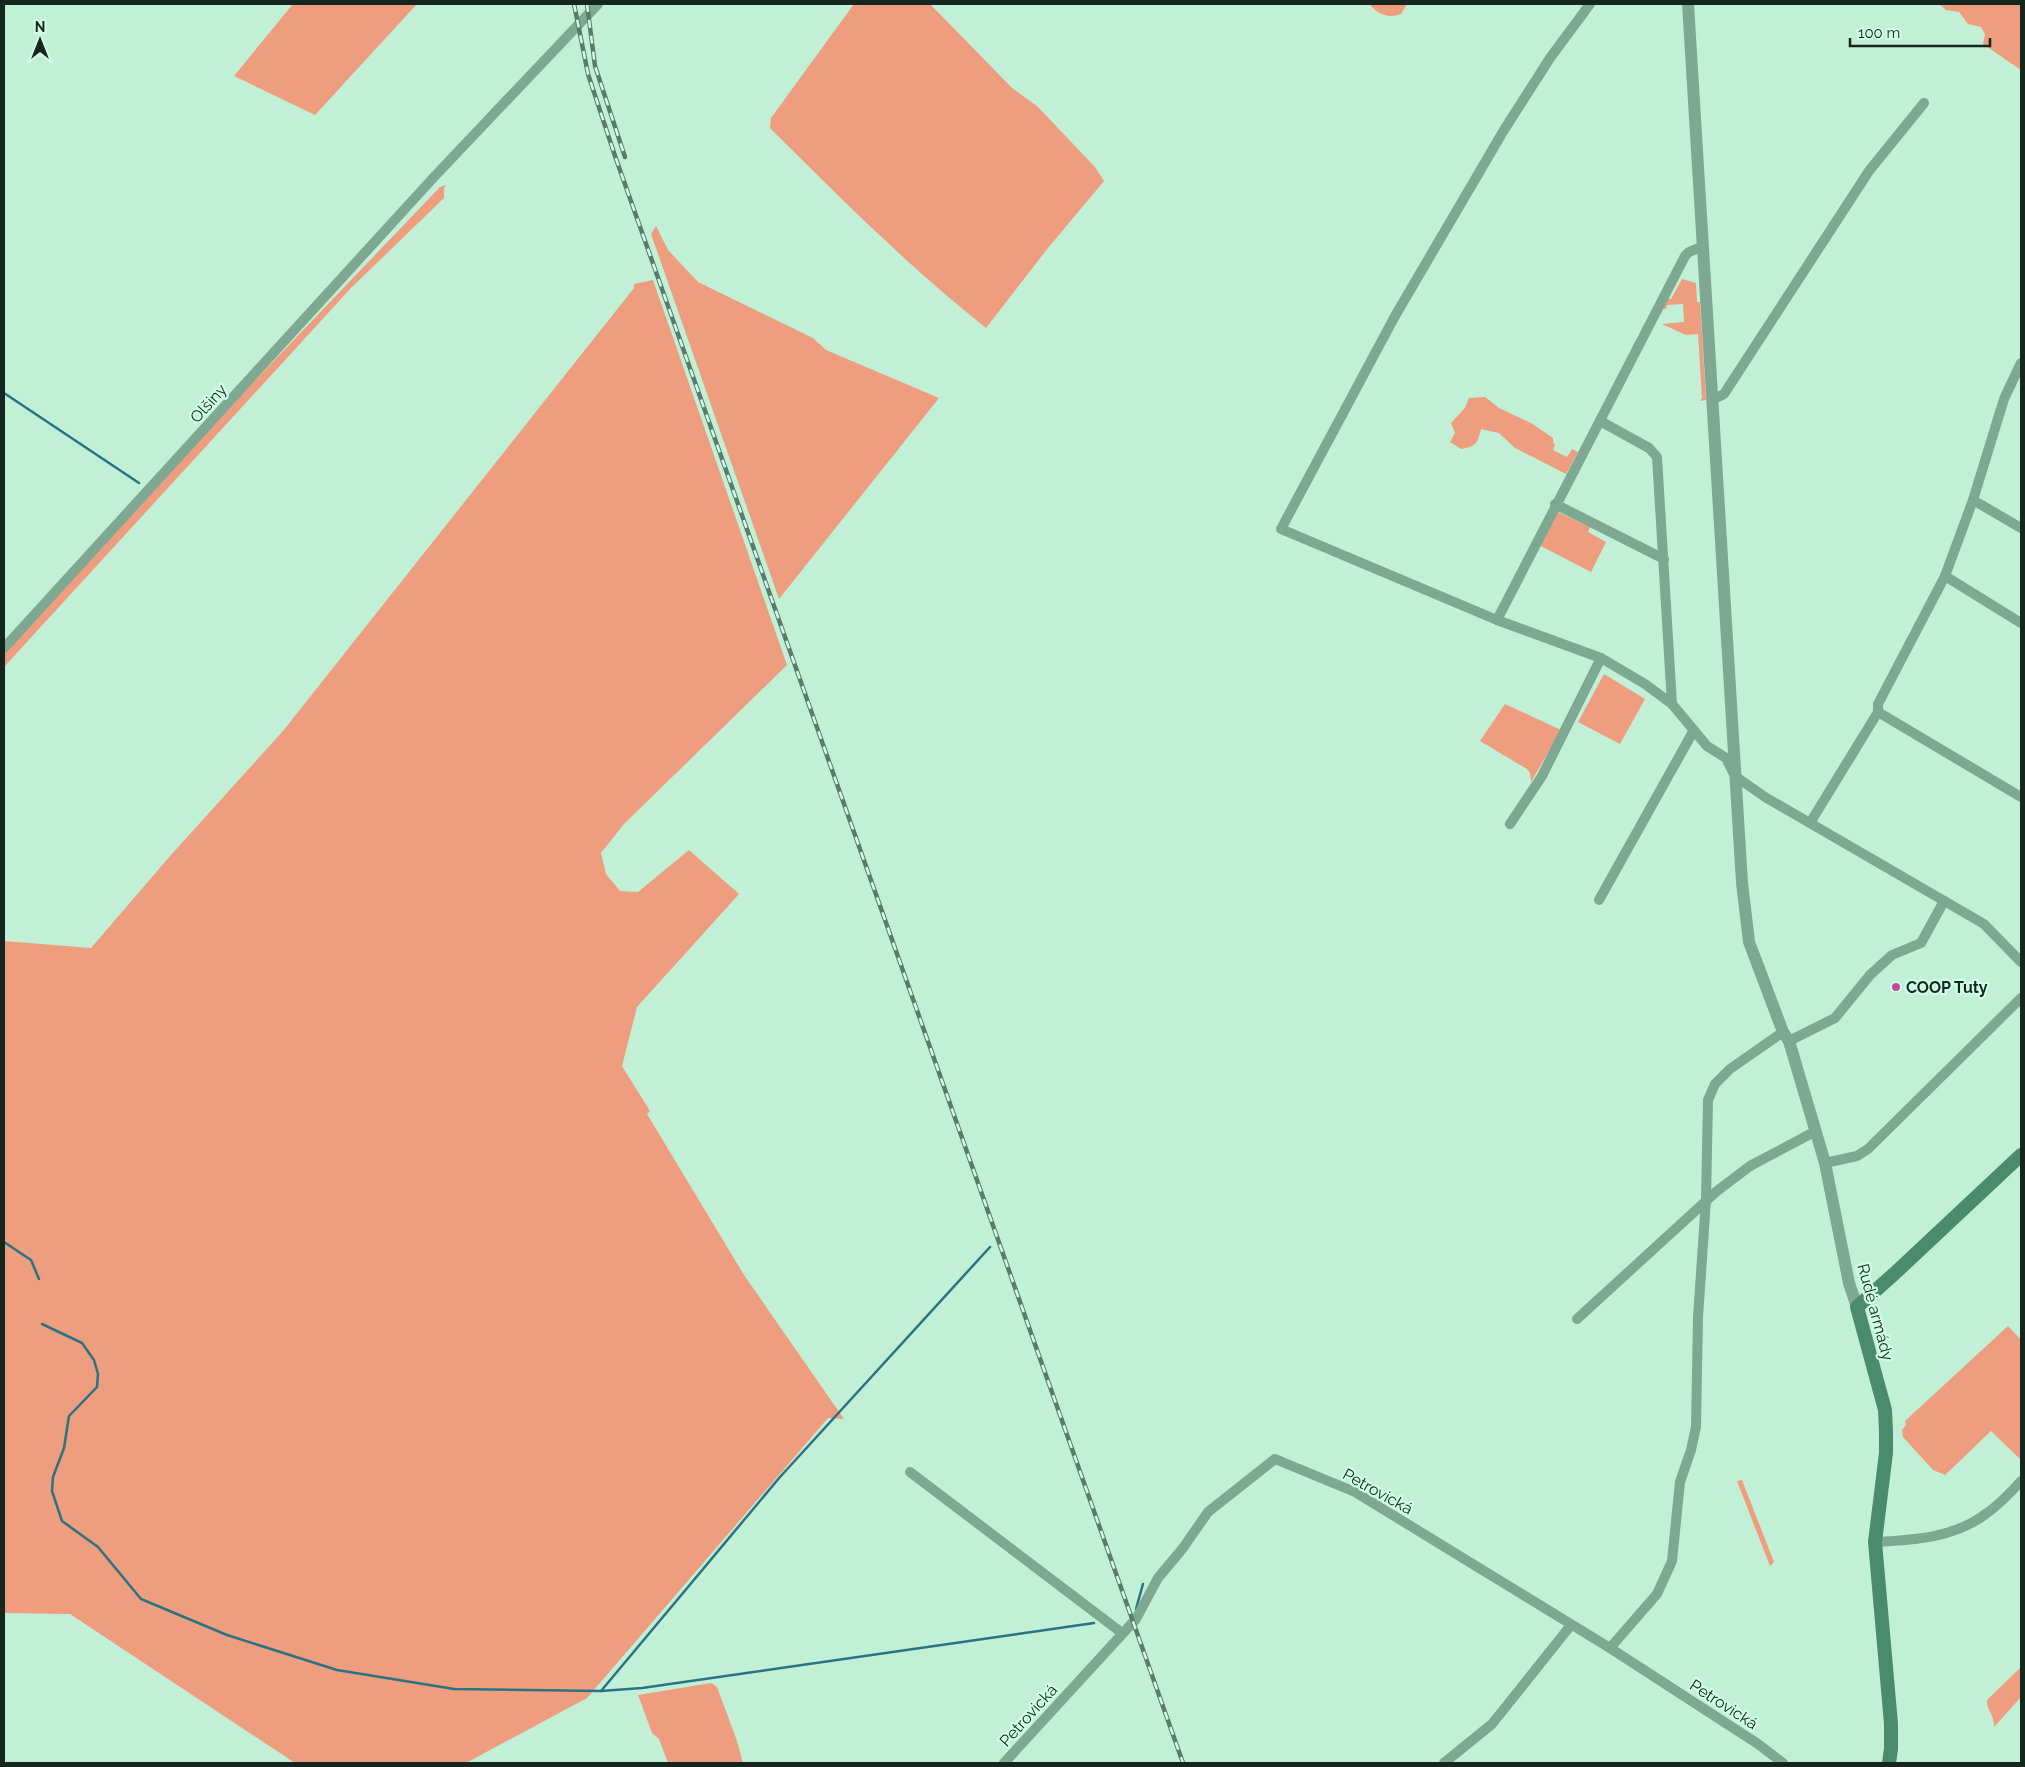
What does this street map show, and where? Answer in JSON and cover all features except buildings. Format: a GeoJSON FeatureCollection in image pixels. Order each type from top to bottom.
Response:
{"type":"FeatureCollection","features":[{"type":"Feature","properties":{"kind":"main road"},"geometry":{"type":"LineString","coordinates":[[1856,1307],[2021,1155]]}},
{"type":"Feature","properties":{"kind":"main road","name":"Rudé armády"},"geometry":{"type":"LineString","coordinates":[[1856,1307],[1885,1410],[1886,1453],[1876,1542],[1891,1724],[1889,1763]]}},
{"type":"Feature","properties":{"kind":"street","name":"Olšiny"},"geometry":{"type":"LineString","coordinates":[[4,648],[434,177],[598,4]]}},
{"type":"Feature","properties":{"kind":"street"},"geometry":{"type":"LineString","coordinates":[[1590,4],[1550,58],[1499,139],[1396,316],[1282,529],[1355,562],[1497,620],[1601,658],[1645,684],[1672,704],[1707,746],[1726,758],[1735,776],[1765,797],[1984,924],[2021,962]]}},
{"type":"Feature","properties":{"kind":"street","name":"Rudé armády"},"geometry":{"type":"LineString","coordinates":[[1688,4],[1735,776],[1742,883],[1749,942],[1786,1036],[1816,1131],[1856,1307]]}},
{"type":"Feature","properties":{"kind":"street"},"geometry":{"type":"LineString","coordinates":[[1712,400],[1724,394],[1869,171],[1924,103]]}},
{"type":"Feature","properties":{"kind":"street"},"geometry":{"type":"LineString","coordinates":[[1497,620],[1555,504],[1685,256],[1695,248],[1703,246]]}},
{"type":"Feature","properties":{"kind":"street"},"geometry":{"type":"LineString","coordinates":[[1810,823],[1878,712],[1878,704],[1945,576],[1973,500],[2004,399],[2021,363]]}},
{"type":"Feature","properties":{"kind":"street"},"geometry":{"type":"LineString","coordinates":[[1600,421],[1649,448],[1657,457],[1672,704]]}},
{"type":"Feature","properties":{"kind":"street"},"geometry":{"type":"LineString","coordinates":[[1973,500],[2021,528]]}},
{"type":"Feature","properties":{"kind":"street"},"geometry":{"type":"LineString","coordinates":[[1555,504],[1664,559]]}},
{"type":"Feature","properties":{"kind":"street"},"geometry":{"type":"LineString","coordinates":[[1945,576],[2021,623]]}},
{"type":"Feature","properties":{"kind":"street"},"geometry":{"type":"LineString","coordinates":[[1510,824],[1542,776],[1601,658]]}},
{"type":"Feature","properties":{"kind":"street"},"geometry":{"type":"LineString","coordinates":[[1878,712],[2021,797]]}},
{"type":"Feature","properties":{"kind":"street"},"geometry":{"type":"LineString","coordinates":[[1599,900],[1694,730]]}},
{"type":"Feature","properties":{"kind":"street"},"geometry":{"type":"LineString","coordinates":[[1610,1648],[1657,1594],[1672,1561],[1680,1482],[1691,1450],[1696,1427],[1698,1317],[1706,1200],[1708,1100],[1715,1084],[1730,1069],[1786,1036],[1836,1018],[1870,975],[1892,955],[1921,943],[1944,901]]}},
{"type":"Feature","properties":{"kind":"street"},"geometry":{"type":"LineString","coordinates":[[1825,1164],[1857,1156],[1868,1149],[2021,998]]}},
{"type":"Feature","properties":{"kind":"street"},"geometry":{"type":"LineString","coordinates":[[1577,1319],[1706,1200],[1750,1166],[1816,1131]]}},
{"type":"Feature","properties":{"kind":"street","name":"Petrovická"},"geometry":{"type":"LineString","coordinates":[[1004,1763],[1136,1619],[1158,1578],[1183,1548],[1208,1512],[1275,1459],[1355,1492],[1610,1648],[1758,1744],[1783,1763]]}},
{"type":"Feature","properties":{"kind":"street"},"geometry":{"type":"LineString","coordinates":[[910,1472],[1122,1633]]}},
{"type":"Feature","properties":{"kind":"street"},"geometry":{"type":"LineString","coordinates":[[1876,1542],[1921,1539],[1942,1535],[1966,1525],[1987,1514],[2021,1481]]}},
{"type":"Feature","properties":{"kind":"street"},"geometry":{"type":"LineString","coordinates":[[1444,1763],[1492,1724],[1571,1625]]}},
{"type":"Feature","properties":{"kind":"shaded area"},"geometry":{"type":"Polygon","coordinates":[[[293,4],[417,4],[315,115],[234,76],[293,4]]]}},
{"type":"Feature","properties":{"kind":"shaded area"},"geometry":{"type":"Polygon","coordinates":[[[854,4],[930,4],[1012,88],[1037,106],[1095,167],[1104,181],[1048,248],[986,328],[929,281],[848,206],[770,128],[771,118],[854,4]]]}},
{"type":"Feature","properties":{"kind":"shaded area"},"geometry":{"type":"Polygon","coordinates":[[[1369,4],[1407,4],[1401,14],[1387,16],[1379,13],[1369,4]]]}},
{"type":"Feature","properties":{"kind":"shaded area"},"geometry":{"type":"Polygon","coordinates":[[[1939,4],[2021,4],[2021,70],[1983,44],[1985,34],[1981,27],[1968,24],[1959,12],[1946,10],[1939,4]]]}},
{"type":"Feature","properties":{"kind":"shaded area"},"geometry":{"type":"Polygon","coordinates":[[[446,185],[444,188],[444,198],[351,288],[4,667],[4,643],[440,187],[446,185]]]}},
{"type":"Feature","properties":{"kind":"shaded area"},"geometry":{"type":"Polygon","coordinates":[[[656,226],[668,250],[698,282],[813,338],[826,350],[939,398],[779,599],[651,234],[656,226]]]}},
{"type":"Feature","properties":{"kind":"shaded area"},"geometry":{"type":"Polygon","coordinates":[[[1682,279],[1696,283],[1697,302],[1700,302],[1706,400],[1700,401],[1702,398],[1698,334],[1686,335],[1662,324],[1684,322],[1683,304],[1667,305],[1666,309],[1661,309],[1667,298],[1671,299],[1682,279]]]}},
{"type":"Feature","properties":{"kind":"shaded area"},"geometry":{"type":"Polygon","coordinates":[[[653,280],[787,665],[624,824],[601,853],[606,874],[620,891],[638,892],[689,850],[739,894],[637,1007],[622,1066],[650,1111],[647,1114],[744,1275],[844,1419],[828,1418],[587,1698],[466,1763],[295,1763],[70,1614],[4,1613],[4,941],[91,948],[171,855],[283,731],[634,288],[634,284],[653,280]]]}},
{"type":"Feature","properties":{"kind":"shaded area"},"geometry":{"type":"Polygon","coordinates":[[[1485,397],[1499,408],[1531,423],[1553,438],[1555,445],[1553,450],[1567,457],[1572,449],[1578,452],[1566,474],[1515,448],[1499,433],[1481,429],[1473,445],[1461,449],[1450,442],[1455,433],[1451,423],[1465,408],[1469,398],[1485,397]]]}},
{"type":"Feature","properties":{"kind":"shaded area"},"geometry":{"type":"Polygon","coordinates":[[[1558,512],[1590,527],[1588,532],[1606,542],[1591,572],[1539,545],[1558,512]]]}},
{"type":"Feature","properties":{"kind":"shaded area"},"geometry":{"type":"Polygon","coordinates":[[[1604,674],[1645,699],[1620,744],[1578,722],[1604,674]]]}},
{"type":"Feature","properties":{"kind":"shaded area"},"geometry":{"type":"Polygon","coordinates":[[[1505,704],[1561,730],[1531,782],[1530,773],[1527,769],[1480,741],[1505,704]]]}},
{"type":"Feature","properties":{"kind":"shaded area"},"geometry":{"type":"Polygon","coordinates":[[[2008,1326],[2021,1340],[2021,1460],[1991,1431],[1945,1475],[1933,1470],[1903,1437],[1902,1430],[1906,1425],[1905,1421],[2008,1326]]]}},
{"type":"Feature","properties":{"kind":"shaded area"},"geometry":{"type":"Polygon","coordinates":[[[1742,1480],[1774,1562],[1770,1566],[1737,1481],[1742,1480]]]}},
{"type":"Feature","properties":{"kind":"shaded area"},"geometry":{"type":"Polygon","coordinates":[[[2021,1667],[2021,1697],[1994,1727],[1987,1700],[2021,1667]]]}},
{"type":"Feature","properties":{"kind":"shaded area"},"geometry":{"type":"Polygon","coordinates":[[[711,1683],[717,1687],[743,1763],[668,1763],[659,1739],[652,1733],[638,1695],[711,1683]]]}},
{"type":"Feature","properties":{"kind":"waterway"},"geometry":{"type":"LineString","coordinates":[[4,393],[139,483]]}},
{"type":"Feature","properties":{"kind":"waterway"},"geometry":{"type":"LineString","coordinates":[[4,1242],[31,1260],[39,1279]]}},
{"type":"Feature","properties":{"kind":"waterway"},"geometry":{"type":"LineString","coordinates":[[601,1691],[780,1477],[990,1247]]}},
{"type":"Feature","properties":{"kind":"waterway"},"geometry":{"type":"LineString","coordinates":[[42,1324],[82,1343],[94,1360],[98,1374],[97,1387],[69,1416],[64,1448],[53,1477],[52,1491],[62,1521],[98,1547],[141,1599],[227,1635],[337,1670],[454,1689],[601,1691],[642,1688],[1094,1623]]}},
{"type":"Feature","properties":{"kind":"waterway"},"geometry":{"type":"LineString","coordinates":[[1136,1609],[1143,1584]]}},
{"type":"Feature","properties":{"kind":"railway"},"geometry":{"type":"LineString","coordinates":[[574,4],[588,74],[615,156],[1183,1763]]}},
{"type":"Feature","properties":{"kind":"railway"},"geometry":{"type":"LineString","coordinates":[[587,4],[595,66],[625,157]]}},
{"type":"Feature","properties":{"kind":"place","name":"COOP Tuty"},"geometry":{"type":"Point","coordinates":[1896,987]}}]}
